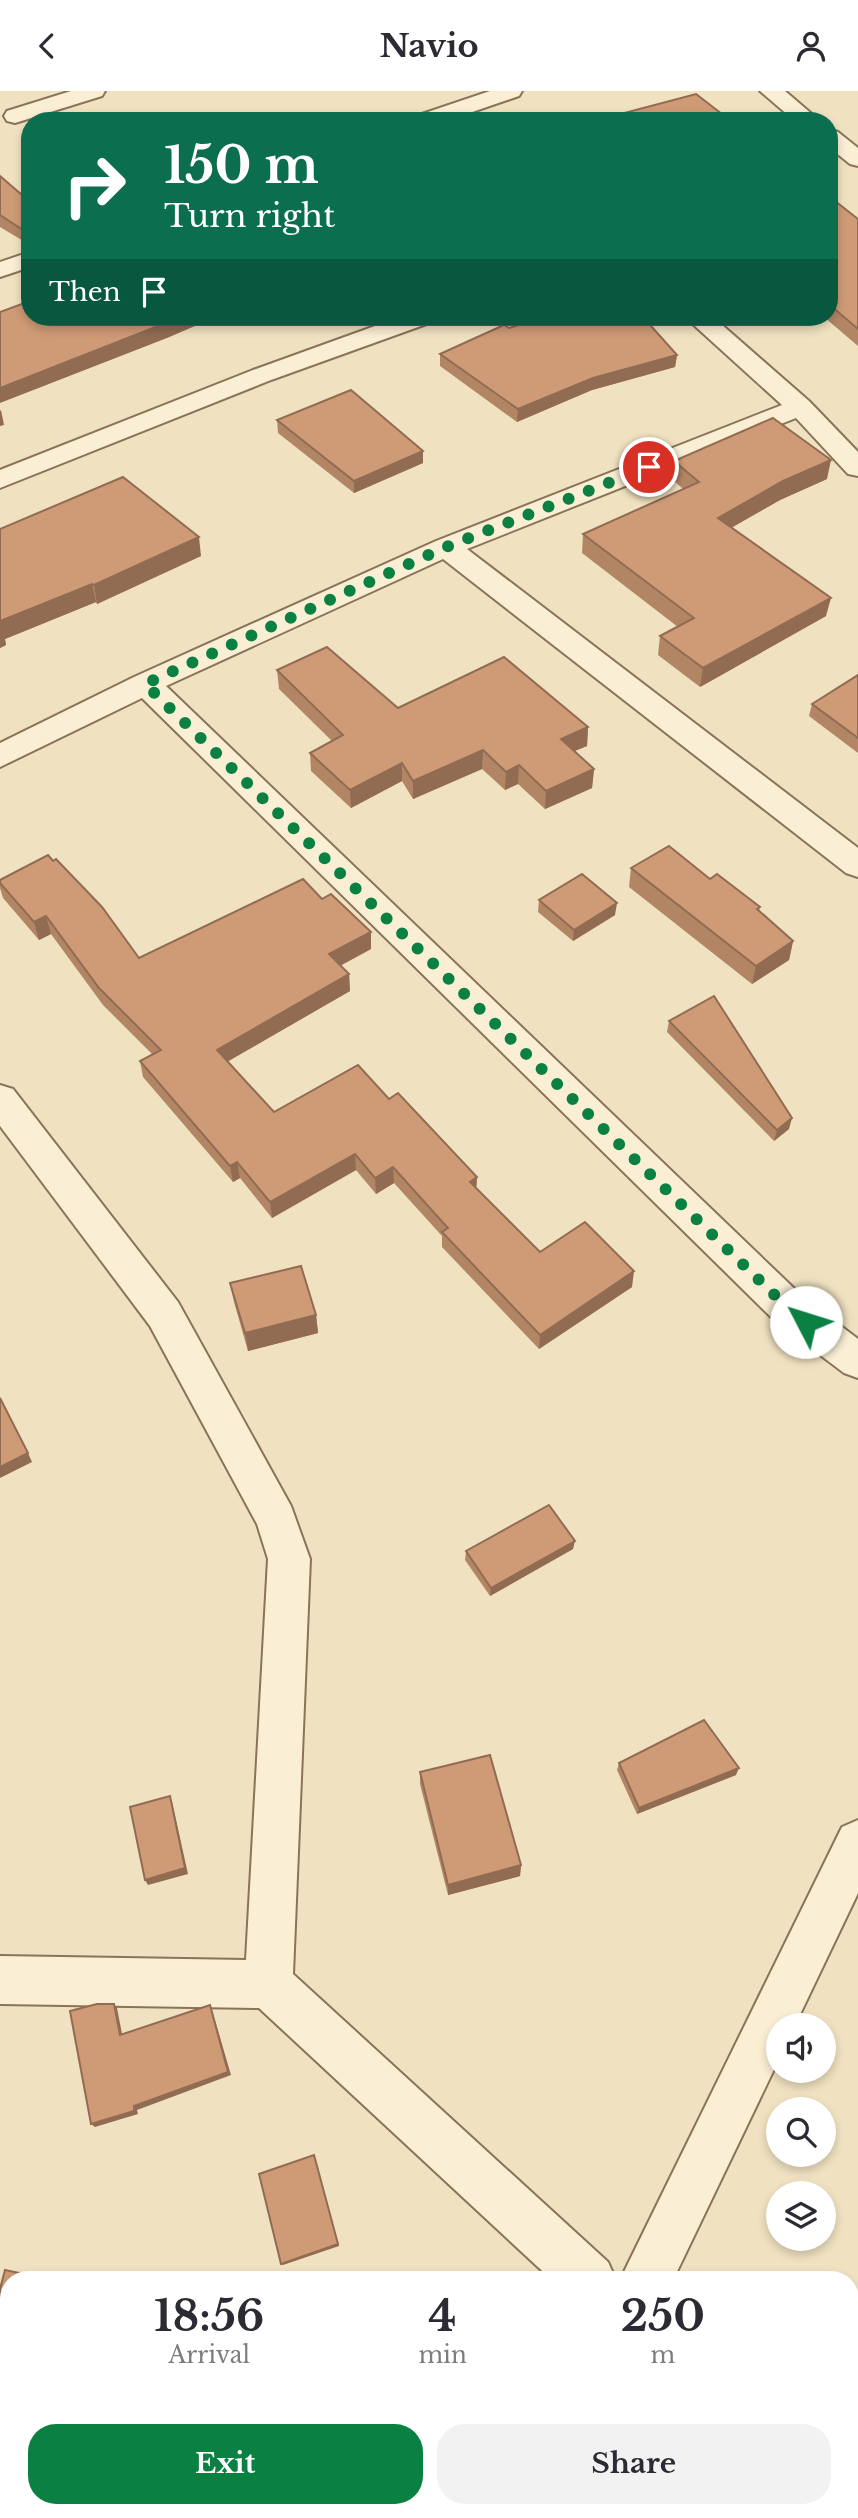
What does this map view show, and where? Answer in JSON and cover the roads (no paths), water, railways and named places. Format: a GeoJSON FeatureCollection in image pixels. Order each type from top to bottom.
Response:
{"type":"FeatureCollection","features":[{"type":"Feature","properties":{"kind":"street"},"geometry":{"type":"LineString","coordinates":[[28,112],[94,91]]}},
{"type":"Feature","properties":{"kind":"street"},"geometry":{"type":"LineString","coordinates":[[449,112],[511,91]]}},
{"type":"Feature","properties":{"kind":"street"},"geometry":{"type":"LineString","coordinates":[[785,94],[801,112]]}},
{"type":"Feature","properties":{"kind":"street"},"geometry":{"type":"LineString","coordinates":[[474,103],[483,112]]}},
{"type":"Feature","properties":{"kind":"street"},"geometry":{"type":"LineString","coordinates":[[838,143],[858,159]]}},
{"type":"Feature","properties":{"kind":"street"},"geometry":{"type":"LineString","coordinates":[[0,270],[21,263]]}},
{"type":"Feature","properties":{"kind":"street"},"geometry":{"type":"LineString","coordinates":[[0,480],[262,375],[398,326]]}},
{"type":"Feature","properties":{"kind":"street"},"geometry":{"type":"LineString","coordinates":[[708,326],[800,407],[858,468]]}},
{"type":"Feature","properties":{"kind":"street"},"geometry":{"type":"LineString","coordinates":[[0,757],[145,684],[446,547],[800,407]]}},
{"type":"Feature","properties":{"kind":"street"},"geometry":{"type":"LineString","coordinates":[[446,547],[858,865]]}},
{"type":"Feature","properties":{"kind":"street"},"geometry":{"type":"LineString","coordinates":[[145,684],[789,1309],[858,1361]]}},
{"type":"Feature","properties":{"kind":"street"},"geometry":{"type":"LineString","coordinates":[[0,1099],[164,1314],[276,1519],[289,1559],[269,1984]]}},
{"type":"Feature","properties":{"kind":"street"},"geometry":{"type":"LineString","coordinates":[[650,2271],[858,1843]]}},
{"type":"Feature","properties":{"kind":"street"},"geometry":{"type":"LineString","coordinates":[[0,1980],[269,1984],[580,2271]]}}]}
